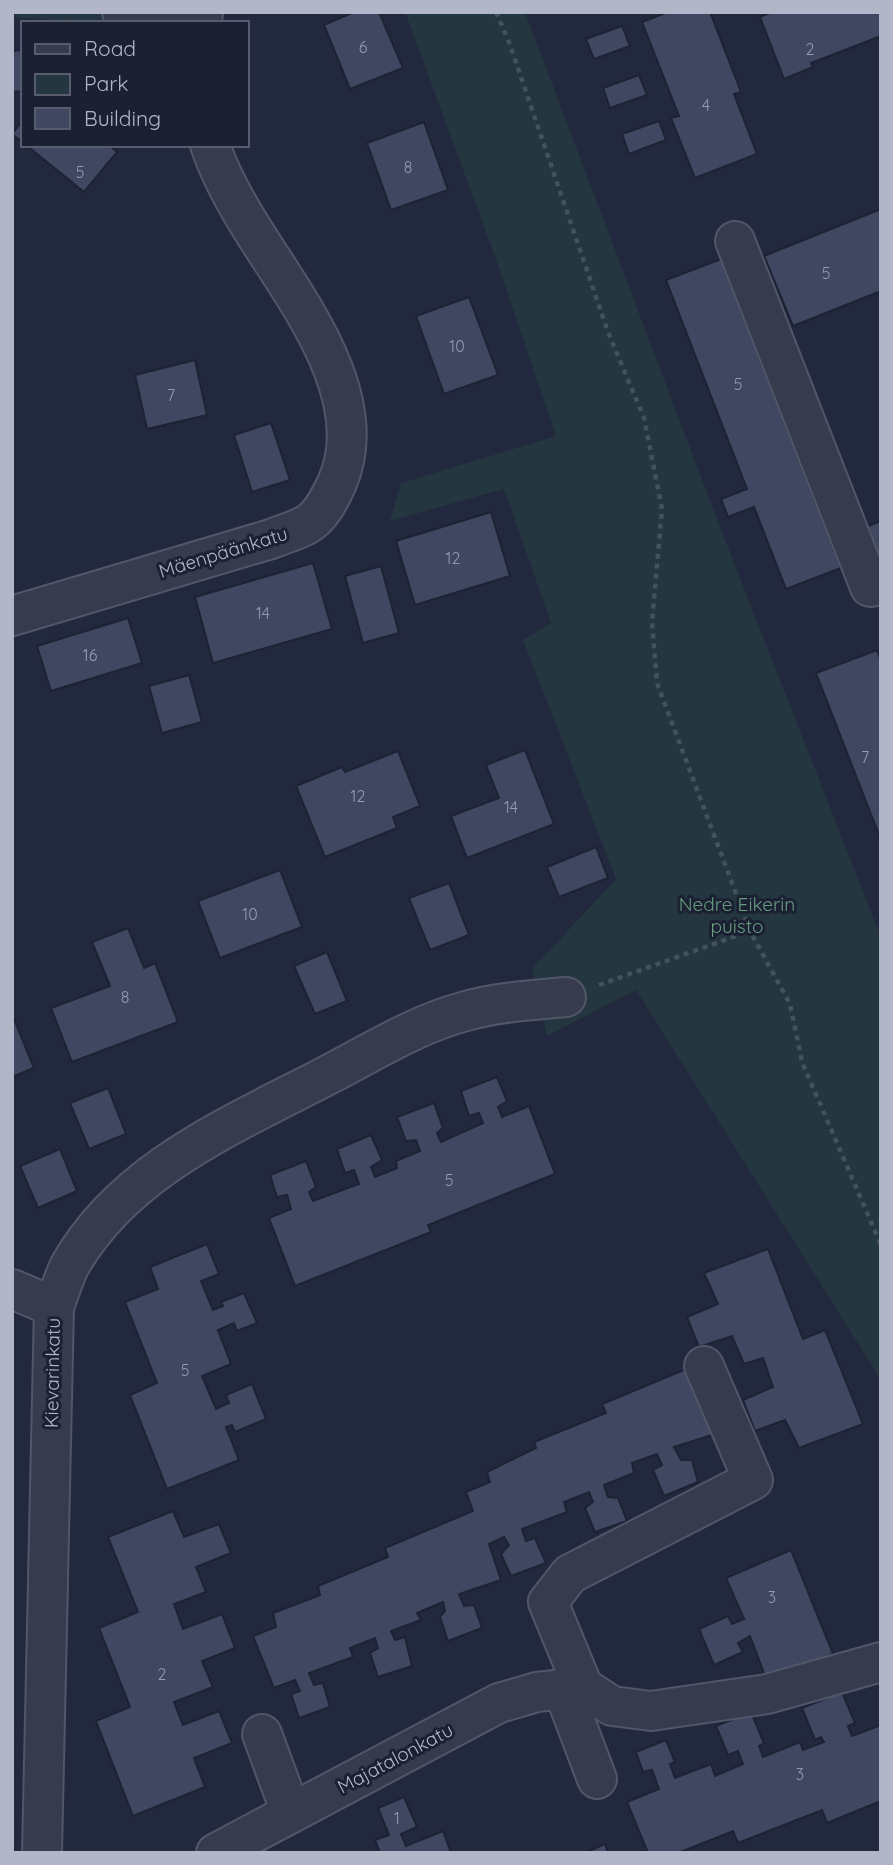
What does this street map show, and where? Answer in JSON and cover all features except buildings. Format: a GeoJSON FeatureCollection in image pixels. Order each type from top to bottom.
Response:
{"type":"FeatureCollection","features":[{"type":"Feature","properties":{"kind":"street"},"geometry":{"type":"LineString","coordinates":[[122,12],[203,16]]}},
{"type":"Feature","properties":{"kind":"street","name":"Mäenpäänkatu"},"geometry":{"type":"LineString","coordinates":[[12,616],[271,539],[308,524],[329,501],[343,469],[347,434],[340,391],[324,345],[229,188],[211,147]]}},
{"type":"Feature","properties":{"kind":"street"},"geometry":{"type":"LineString","coordinates":[[735,241],[870,587],[881,585]]}},
{"type":"Feature","properties":{"kind":"street","name":"Kievarinkatu"},"geometry":{"type":"LineString","coordinates":[[42,1853],[54,1307],[69,1268],[96,1226],[126,1195],[221,1130],[426,1025],[466,1011],[566,997]]}},
{"type":"Feature","properties":{"kind":"street"},"geometry":{"type":"LineString","coordinates":[[12,1289],[54,1307]]}},
{"type":"Feature","properties":{"kind":"street"},"geometry":{"type":"LineString","coordinates":[[597,1779],[548,1602],[570,1574],[753,1480],[704,1366]]}},
{"type":"Feature","properties":{"kind":"street"},"geometry":{"type":"LineString","coordinates":[[573,1688],[612,1706],[651,1710],[767,1694],[881,1662]]}},
{"type":"Feature","properties":{"kind":"street","name":"Majatalonkatu"},"geometry":{"type":"LineString","coordinates":[[221,1851],[499,1703],[537,1692],[573,1688]]}},
{"type":"Feature","properties":{"kind":"street"},"geometry":{"type":"LineString","coordinates":[[262,1734],[291,1813]]}},
{"type":"Feature","properties":{"kind":"path"},"geometry":{"type":"LineString","coordinates":[[496,12],[509,42],[608,332],[644,418],[662,509],[652,622],[657,683],[750,931],[790,1004],[802,1062],[881,1245]]}},
{"type":"Feature","properties":{"kind":"path"},"geometry":{"type":"LineString","coordinates":[[566,997],[750,931]]}},
{"type":"Feature","properties":{"kind":"green space"},"geometry":{"type":"Polygon","coordinates":[[[12,12],[171,12],[171,21],[62,21],[12,17],[12,12]]]}},
{"type":"Feature","properties":{"kind":"green space","name":"Nedre Eikerin puisto"},"geometry":{"type":"Polygon","coordinates":[[[405,12],[525,12],[720,527],[881,937],[881,1380],[636,990],[547,1036],[532,969],[616,879],[523,640],[551,623],[504,489],[390,521],[401,483],[556,436],[497,262],[405,12]]]}}]}
